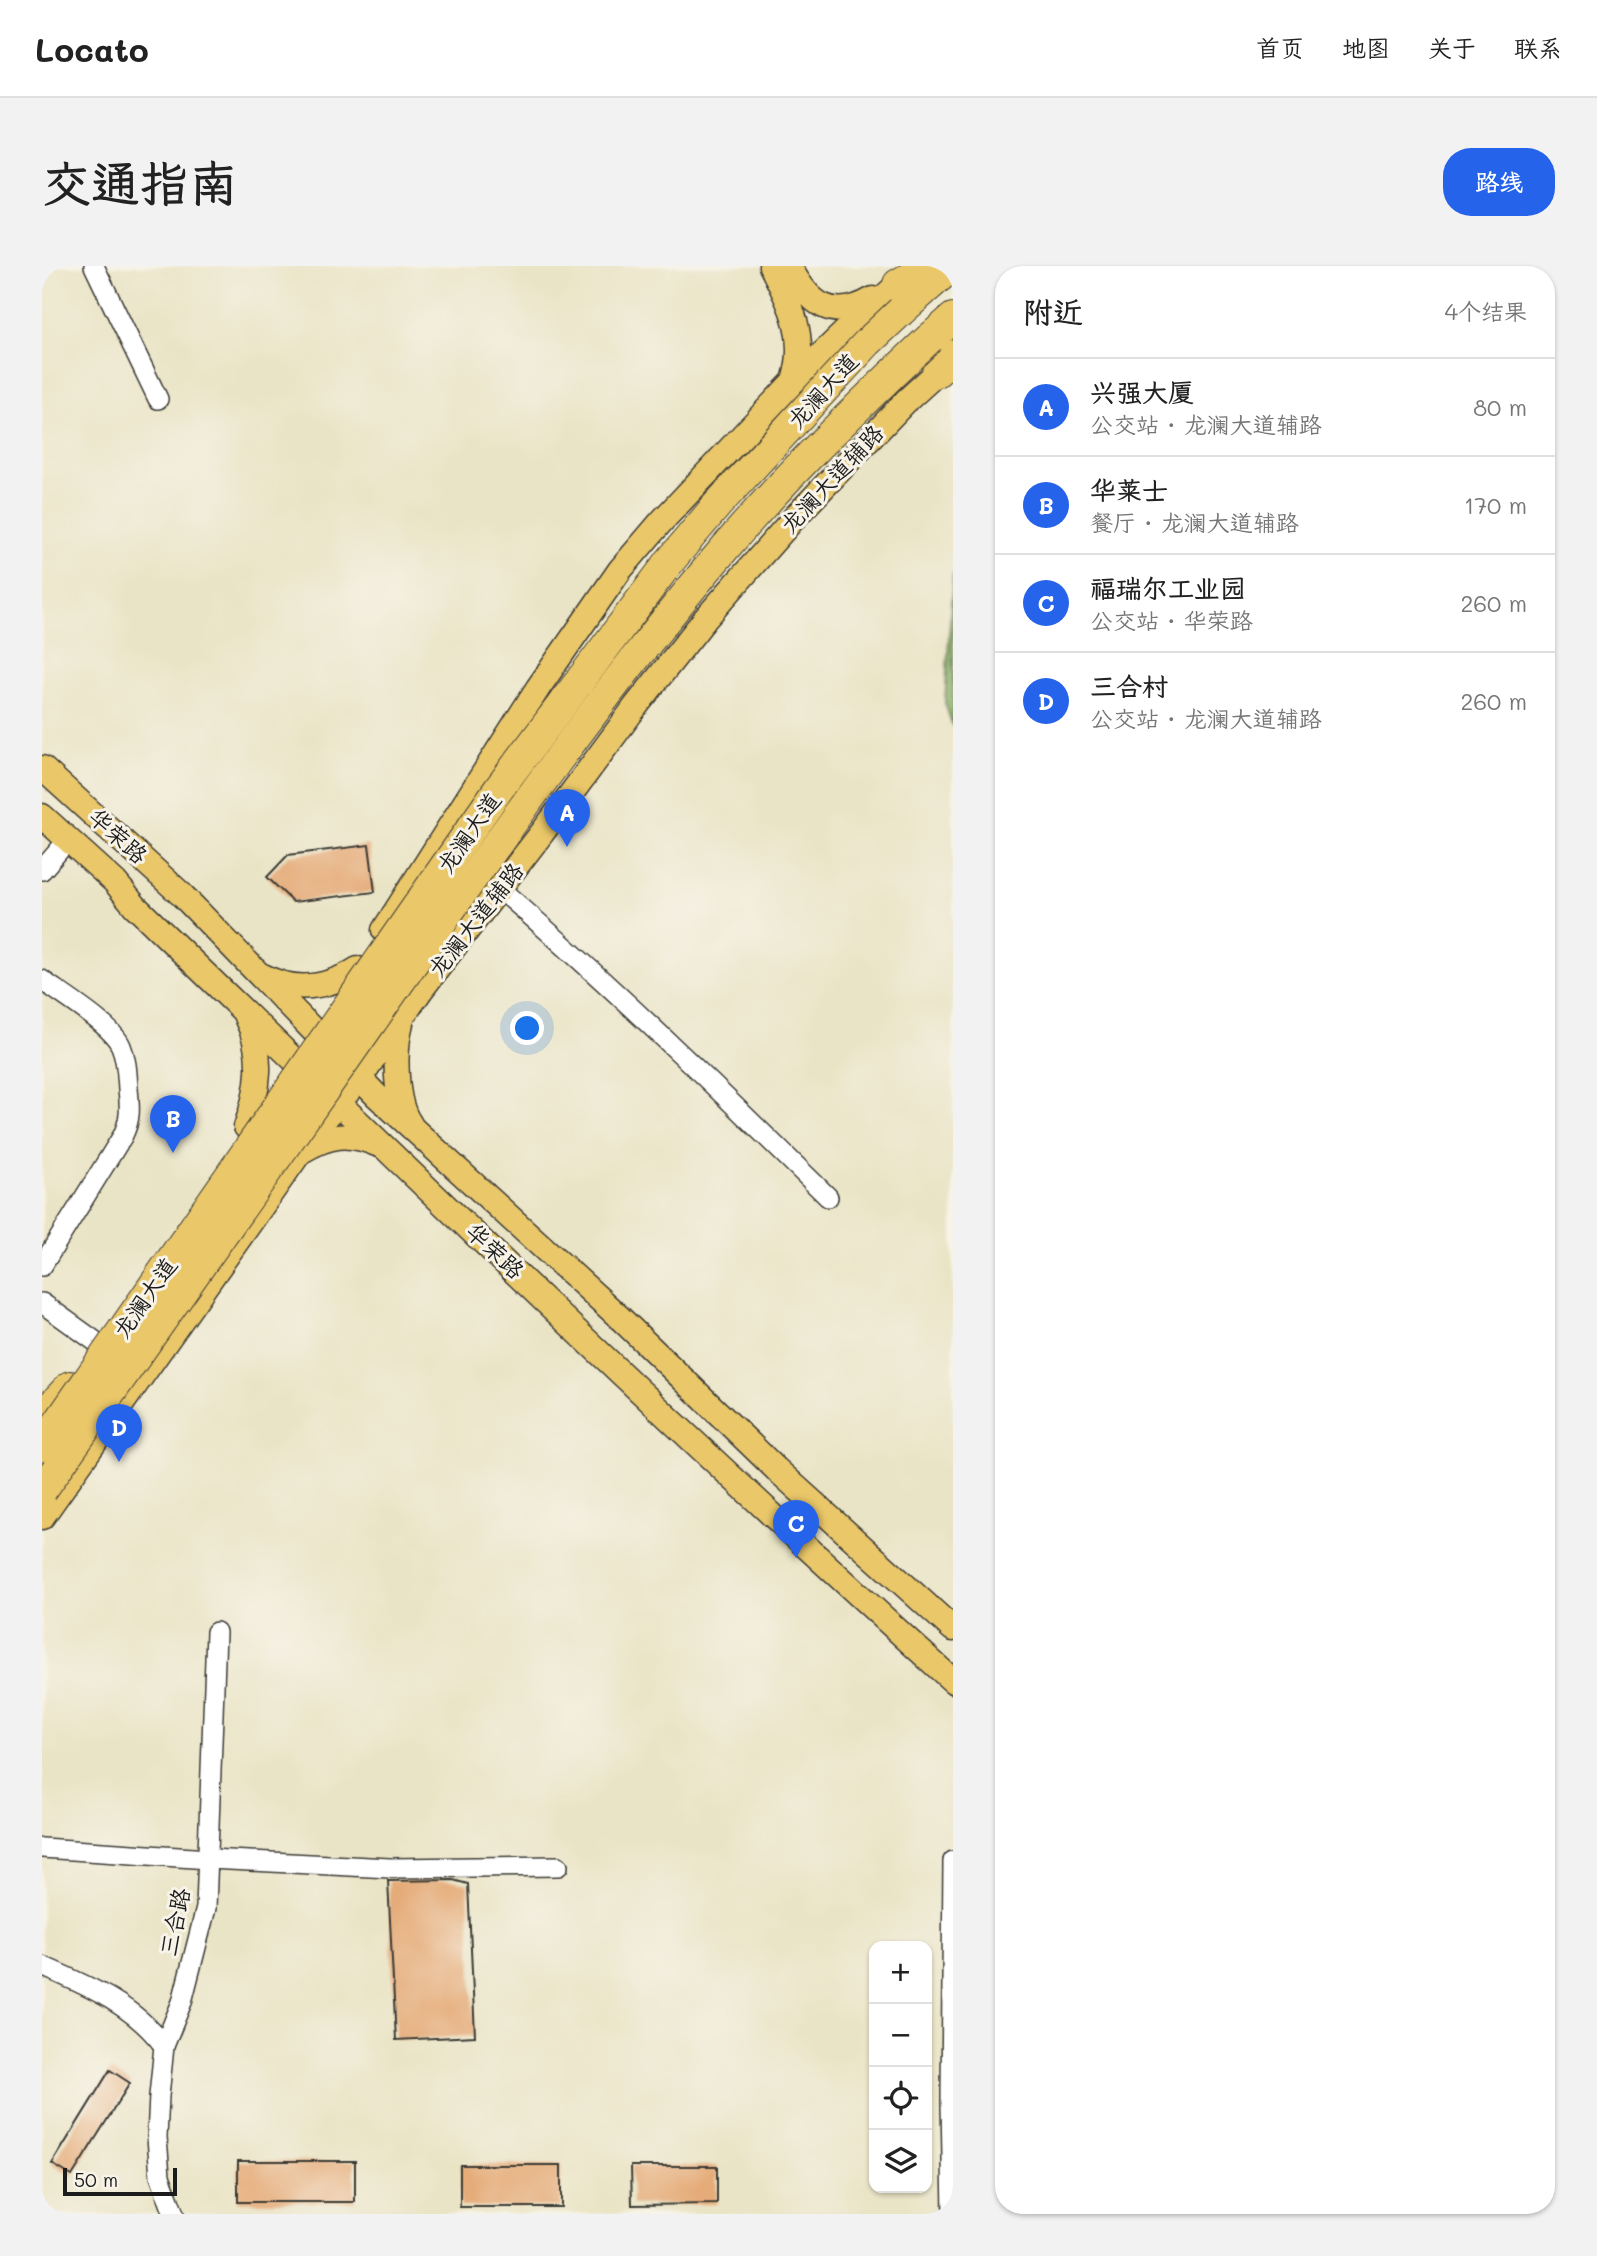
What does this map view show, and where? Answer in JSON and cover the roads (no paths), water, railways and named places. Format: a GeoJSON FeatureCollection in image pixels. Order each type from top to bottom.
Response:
{"type":"FeatureCollection","features":[{"type":"Feature","properties":{"kind":"highway"},"geometry":{"type":"LineString","coordinates":[[906,287],[929,266]]}},
{"type":"Feature","properties":{"kind":"highway","name":"龙澜大道"},"geometry":{"type":"LineString","coordinates":[[42,1445],[500,787],[670,561],[852,359],[906,287],[952,266]]}},
{"type":"Feature","properties":{"kind":"highway","name":"龙澜大道"},"geometry":{"type":"LineString","coordinates":[[42,1490],[527,802],[653,636],[727,546],[790,477],[943,356],[953,318]]}},
{"type":"Feature","properties":{"kind":"highway"},"geometry":{"type":"LineString","coordinates":[[42,1416],[70,1386]]}},
{"type":"Feature","properties":{"kind":"main road"},"geometry":{"type":"LineString","coordinates":[[771,266],[793,307],[799,332],[800,359],[794,381]]}},
{"type":"Feature","properties":{"kind":"main road"},"geometry":{"type":"LineString","coordinates":[[789,266],[803,291],[811,299],[836,310],[860,306],[906,287]]}},
{"type":"Feature","properties":{"kind":"main road"},"geometry":{"type":"LineString","coordinates":[[42,1445],[70,1386],[313,1030],[365,960],[538,688],[620,570],[661,522],[794,381],[906,287]]}},
{"type":"Feature","properties":{"kind":"main road","name":"龙澜大道辅路"},"geometry":{"type":"LineString","coordinates":[[42,1517],[301,1152],[359,1079],[421,990],[636,706],[705,619],[943,356]]}},
{"type":"Feature","properties":{"kind":"main road","name":"华荣路"},"geometry":{"type":"LineString","coordinates":[[42,768],[182,895],[359,1079],[610,1308],[776,1469],[953,1629]]}},
{"type":"Feature","properties":{"kind":"main road","name":"华荣路"},"geometry":{"type":"LineString","coordinates":[[42,816],[115,882],[135,906],[671,1423],[953,1681]]}},
{"type":"Feature","properties":{"kind":"main road"},"geometry":{"type":"LineString","coordinates":[[258,973],[281,983],[312,987],[329,984],[365,960]]}},
{"type":"Feature","properties":{"kind":"main road"},"geometry":{"type":"LineString","coordinates":[[365,960],[368,975],[382,995],[391,999],[404,999],[421,990]]}},
{"type":"Feature","properties":{"kind":"main road"},"geometry":{"type":"LineString","coordinates":[[242,1010],[252,1028],[260,1066],[250,1121]]}},
{"type":"Feature","properties":{"kind":"main road"},"geometry":{"type":"LineString","coordinates":[[403,1018],[397,1052],[400,1095],[403,1112],[415,1130]]}},
{"type":"Feature","properties":{"kind":"main road"},"geometry":{"type":"LineString","coordinates":[[250,1121],[264,1111],[278,1113],[288,1119],[301,1139],[301,1152],[327,1138],[341,1136],[367,1140],[384,1147]]}},
{"type":"Feature","properties":{"kind":"street"},"geometry":{"type":"LineString","coordinates":[[94,266],[158,399]]}},
{"type":"Feature","properties":{"kind":"street"},"geometry":{"type":"LineString","coordinates":[[42,870],[68,840]]}},
{"type":"Feature","properties":{"kind":"street"},"geometry":{"type":"LineString","coordinates":[[500,888],[559,940],[828,1197]]}},
{"type":"Feature","properties":{"kind":"street"},"geometry":{"type":"LineString","coordinates":[[42,980],[111,1032],[120,1044],[125,1058],[131,1111],[129,1124],[122,1137],[42,1266]]}},
{"type":"Feature","properties":{"kind":"street"},"geometry":{"type":"LineString","coordinates":[[42,1303],[99,1344]]}},
{"type":"Feature","properties":{"kind":"street","name":"三合路"},"geometry":{"type":"LineString","coordinates":[[174,2214],[160,2176],[157,2137],[164,2046],[182,2002],[206,1908],[216,1632]]}},
{"type":"Feature","properties":{"kind":"street"},"geometry":{"type":"LineString","coordinates":[[42,1848],[390,1868],[558,1866]]}},
{"type":"Feature","properties":{"kind":"street"},"geometry":{"type":"LineString","coordinates":[[953,1861],[953,2214]]}},
{"type":"Feature","properties":{"kind":"street"},"geometry":{"type":"LineString","coordinates":[[42,1966],[121,2003],[150,2026],[164,2046]]}},
{"type":"Feature","properties":{"kind":"place","name":"兴强大厦"},"geometry":{"type":"Point","coordinates":[567,847]}},
{"type":"Feature","properties":{"kind":"place","name":"华莱士"},"geometry":{"type":"Point","coordinates":[173,1153]}},
{"type":"Feature","properties":{"kind":"place","name":"三合村"},"geometry":{"type":"Point","coordinates":[119,1462]}},
{"type":"Feature","properties":{"kind":"place","name":"福瑞尔工业园"},"geometry":{"type":"Point","coordinates":[796,1558]}}]}
